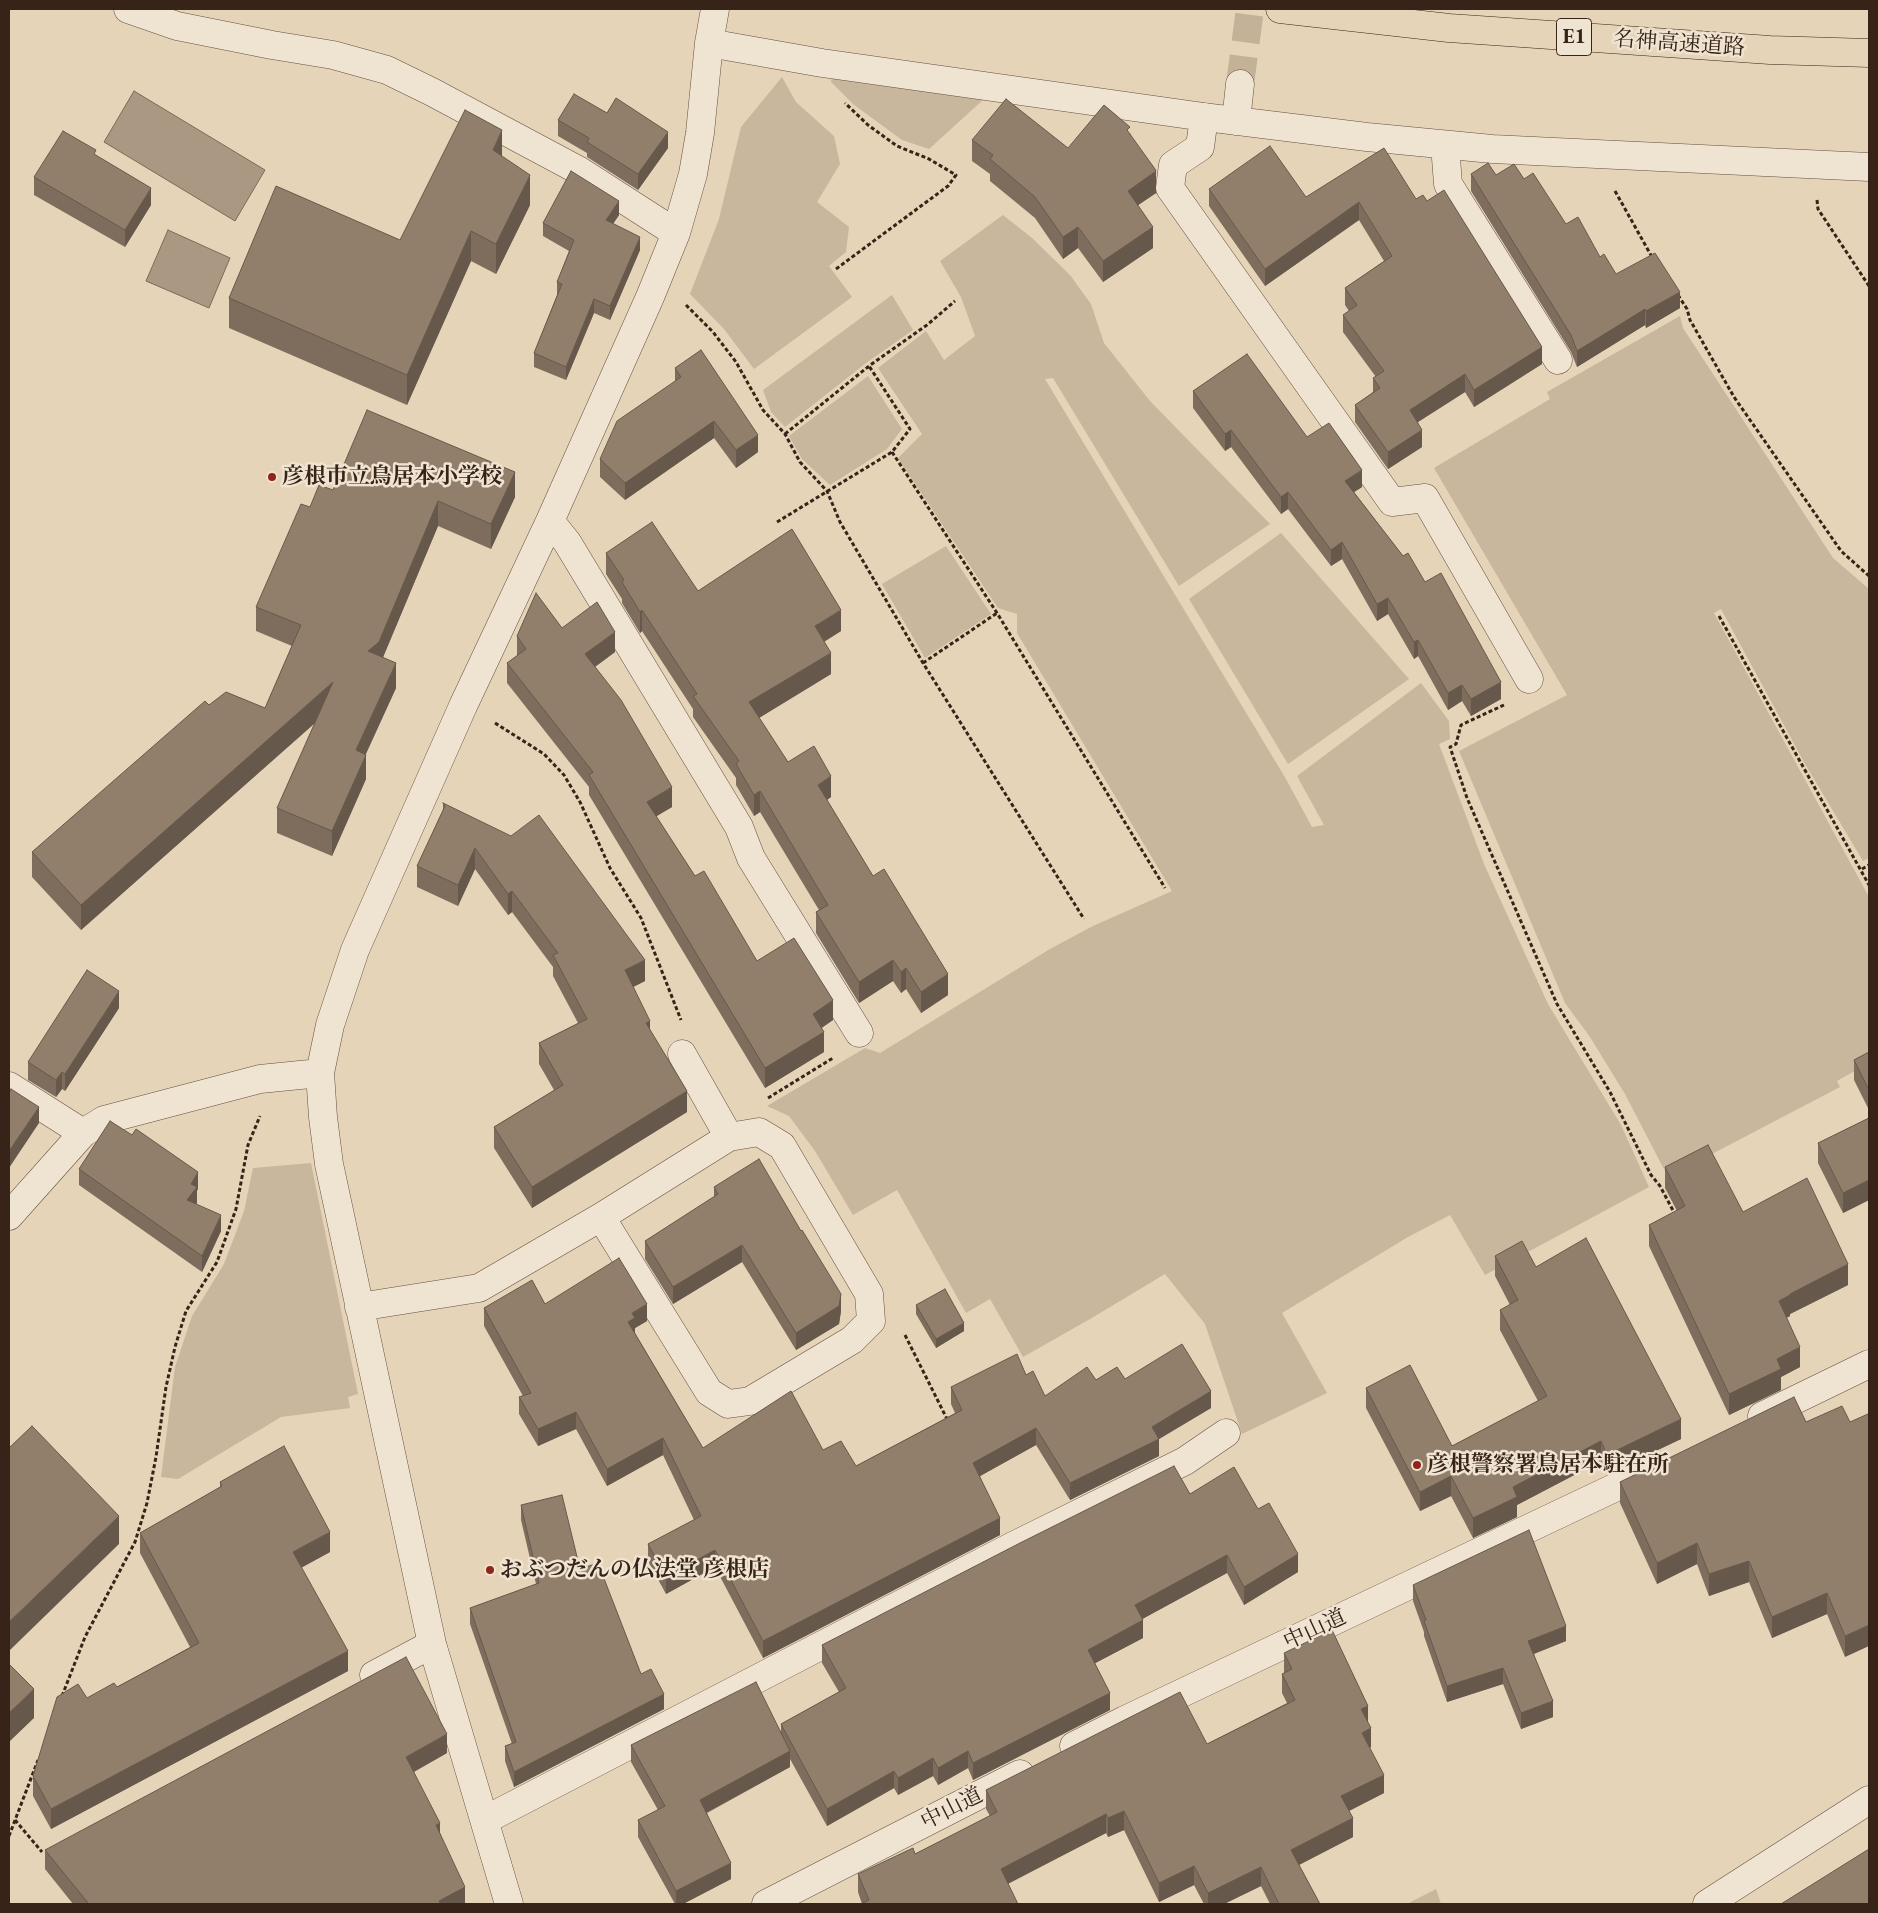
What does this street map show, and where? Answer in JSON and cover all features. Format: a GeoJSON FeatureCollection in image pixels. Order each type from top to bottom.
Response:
{"type":"FeatureCollection","features":[{"type":"Feature","properties":{"kind":"highway","name":"名神高速道路"},"geometry":{"type":"LineString","coordinates":[[1280,9],[1459,29],[1770,50],[1869,53]]}},
{"type":"Feature","properties":{"kind":"street"},"geometry":{"type":"LineString","coordinates":[[128,9],[176,26],[333,55],[387,70],[578,170],[676,233]]}},
{"type":"Feature","properties":{"kind":"street"},"geometry":{"type":"LineString","coordinates":[[509,1904],[432,1644],[330,1164],[323,1117],[320,1073],[330,1025],[355,950],[463,706],[550,521],[650,297],[676,233],[694,166],[700,133],[709,43],[715,9]]}},
{"type":"Feature","properties":{"kind":"street"},"geometry":{"type":"LineString","coordinates":[[709,43],[822,63],[1204,117],[1367,137],[1445,145],[1869,167]]}},
{"type":"Feature","properties":{"kind":"street"},"geometry":{"type":"LineString","coordinates":[[1236,121],[1240,84]]}},
{"type":"Feature","properties":{"kind":"street"},"geometry":{"type":"LineString","coordinates":[[1204,117],[1200,147],[1173,165],[1170,188],[1392,502],[1425,498],[1530,679]]}},
{"type":"Feature","properties":{"kind":"street"},"geometry":{"type":"LineString","coordinates":[[1445,145],[1448,184],[1558,360]]}},
{"type":"Feature","properties":{"kind":"street"},"geometry":{"type":"LineString","coordinates":[[550,521],[566,542],[740,827],[751,858],[859,1032]]}},
{"type":"Feature","properties":{"kind":"street"},"geometry":{"type":"LineString","coordinates":[[682,1054],[730,1136]]}},
{"type":"Feature","properties":{"kind":"street"},"geometry":{"type":"LineString","coordinates":[[9,1216],[83,1132],[104,1120],[260,1079],[320,1073]]}},
{"type":"Feature","properties":{"kind":"street"},"geometry":{"type":"LineString","coordinates":[[9,1086],[83,1132]]}},
{"type":"Feature","properties":{"kind":"street"},"geometry":{"type":"LineString","coordinates":[[359,1307],[480,1288],[601,1217],[730,1136],[759,1132],[782,1146],[869,1294],[871,1321],[852,1340],[750,1401],[728,1404],[709,1392],[601,1217]]}},
{"type":"Feature","properties":{"kind":"street"},"geometry":{"type":"LineString","coordinates":[[1741,1427],[1869,1364]]}},
{"type":"Feature","properties":{"kind":"street"},"geometry":{"type":"LineString","coordinates":[[485,1820],[1012,1546],[1185,1460],[1226,1433]]}},
{"type":"Feature","properties":{"kind":"street","name":"中山道"},"geometry":{"type":"LineString","coordinates":[[766,1904],[1125,1720],[1680,1456]]}},
{"type":"Feature","properties":{"kind":"street"},"geometry":{"type":"LineString","coordinates":[[354,1686],[432,1644]]}},
{"type":"Feature","properties":{"kind":"street"},"geometry":{"type":"LineString","coordinates":[[1707,1904],[1869,1800]]}},
{"type":"Feature","properties":{"kind":"path"},"geometry":{"type":"LineString","coordinates":[[822,63],[822,79],[868,125],[896,146],[930,159],[956,175],[948,186],[836,269]]}},
{"type":"Feature","properties":{"kind":"path"},"geometry":{"type":"LineString","coordinates":[[1600,154],[1604,170],[1644,246],[1655,262]]}},
{"type":"Feature","properties":{"kind":"path"},"geometry":{"type":"LineString","coordinates":[[1817,165],[1818,208],[1869,286]]}},
{"type":"Feature","properties":{"kind":"path"},"geometry":{"type":"LineString","coordinates":[[1677,294],[1734,397],[1841,551],[1869,576]]}},
{"type":"Feature","properties":{"kind":"path"},"geometry":{"type":"LineString","coordinates":[[785,434],[869,366],[926,325],[955,301]]}},
{"type":"Feature","properties":{"kind":"path"},"geometry":{"type":"LineString","coordinates":[[686,304],[713,332],[736,362],[763,410],[785,434],[800,462],[827,491],[840,522],[924,663],[1084,919]]}},
{"type":"Feature","properties":{"kind":"path"},"geometry":{"type":"LineString","coordinates":[[777,522],[892,452],[910,429],[869,366]]}},
{"type":"Feature","properties":{"kind":"path"},"geometry":{"type":"LineString","coordinates":[[892,452],[997,613],[1165,888]]}},
{"type":"Feature","properties":{"kind":"path"},"geometry":{"type":"LineString","coordinates":[[924,663],[997,613]]}},
{"type":"Feature","properties":{"kind":"path"},"geometry":{"type":"LineString","coordinates":[[1719,616],[1862,869],[1869,885]]}},
{"type":"Feature","properties":{"kind":"path"},"geometry":{"type":"LineString","coordinates":[[1530,679],[1521,697],[1461,725],[1456,744],[1450,747],[1467,798],[1557,1004],[1610,1092],[1651,1175],[1660,1186],[1678,1220]]}},
{"type":"Feature","properties":{"kind":"path"},"geometry":{"type":"LineString","coordinates":[[1862,869],[1869,865]]}},
{"type":"Feature","properties":{"kind":"path"},"geometry":{"type":"LineString","coordinates":[[762,1101],[854,1045],[859,1032]]}},
{"type":"Feature","properties":{"kind":"path"},"geometry":{"type":"LineString","coordinates":[[60,1704],[85,1637],[135,1542],[147,1503],[166,1387],[175,1348],[186,1311],[217,1262],[236,1210],[248,1145],[263,1108]]}},
{"type":"Feature","properties":{"kind":"path"},"geometry":{"type":"LineString","coordinates":[[9,1836],[39,1758]]}},
{"type":"Feature","properties":{"kind":"path"},"geometry":{"type":"LineString","coordinates":[[15,1820],[42,1852]]}},
{"type":"Feature","properties":{"kind":"shaded area"},"geometry":{"type":"Polygon","coordinates":[[[782,77],[796,102],[834,136],[840,164],[817,202],[849,227],[846,252],[829,266],[852,297],[754,369],[724,329],[690,294],[719,219],[741,127],[782,77]]]}},
{"type":"Feature","properties":{"kind":"shaded area"},"geometry":{"type":"Polygon","coordinates":[[[832,77],[984,99],[929,149],[902,140],[853,104],[831,82],[832,77]]]}},
{"type":"Feature","properties":{"kind":"shaded area"},"geometry":{"type":"Polygon","coordinates":[[[134,91],[265,170],[235,221],[104,142],[134,91]]]}},
{"type":"Feature","properties":{"kind":"shaded area"},"geometry":{"type":"Polygon","coordinates":[[[1003,215],[1032,238],[1070,275],[1091,304],[1104,343],[1150,401],[1270,524],[1179,586],[1053,378],[1045,379],[1286,779],[1312,827],[1324,825],[1297,776],[1421,683],[1449,721],[1450,739],[1439,744],[1484,864],[1548,1004],[1621,1125],[1649,1187],[1485,1275],[1450,1215],[1408,1237],[1282,1313],[1327,1393],[1242,1434],[1205,1324],[1165,1274],[1023,1357],[990,1299],[966,1313],[897,1190],[853,1215],[815,1151],[789,1116],[767,1106],[865,1048],[880,1053],[1050,949],[1093,926],[1172,891],[1017,633],[1017,614],[998,608],[898,458],[922,434],[878,368],[926,331],[944,360],[975,336],[961,297],[940,261],[1003,215]]]}},
{"type":"Feature","properties":{"kind":"shaded area"},"geometry":{"type":"Polygon","coordinates":[[[168,230],[230,258],[209,308],[146,281],[168,230]]]}},
{"type":"Feature","properties":{"kind":"shaded area"},"geometry":{"type":"Polygon","coordinates":[[[892,295],[913,330],[866,363],[785,427],[771,412],[763,390],[892,295]]]}},
{"type":"Feature","properties":{"kind":"shaded area"},"geometry":{"type":"Polygon","coordinates":[[[1680,316],[1683,328],[1833,558],[1869,589],[1869,858],[1863,861],[1805,764],[1721,609],[1714,613],[1869,897],[1869,1063],[1837,1081],[1840,1087],[1668,1177],[1625,1094],[1590,1037],[1565,1003],[1459,751],[1567,695],[1434,468],[1550,399],[1547,392],[1680,316]]]}},
{"type":"Feature","properties":{"kind":"shaded area"},"geometry":{"type":"Polygon","coordinates":[[[868,376],[902,429],[887,449],[830,485],[802,459],[789,436],[868,376]]]}},
{"type":"Feature","properties":{"kind":"shaded area"},"geometry":{"type":"Polygon","coordinates":[[[1281,533],[1409,679],[1288,764],[1189,599],[1281,533]]]}},
{"type":"Feature","properties":{"kind":"shaded area"},"geometry":{"type":"Polygon","coordinates":[[[946,546],[991,614],[925,658],[882,584],[946,546]]]}},
{"type":"Feature","properties":{"kind":"shaded area"},"geometry":{"type":"Polygon","coordinates":[[[311,1163],[358,1394],[348,1397],[350,1408],[281,1417],[178,1479],[161,1477],[175,1367],[192,1316],[224,1264],[244,1211],[253,1168],[311,1163]]]}},
{"type":"Feature","properties":{"kind":"shaded area"},"geometry":{"type":"Polygon","coordinates":[[[1436,1889],[1441,1904],[1407,1904],[1436,1889]]]}},
{"type":"Feature","properties":{"kind":"building"},"geometry":{"type":"Polygon","coordinates":[[[574,94],[607,113],[616,98],[668,132],[638,174],[587,142],[589,138],[558,120],[574,94]]]}},
{"type":"Feature","properties":{"kind":"building"},"geometry":{"type":"Polygon","coordinates":[[[1006,99],[1068,148],[1104,105],[1130,127],[1127,130],[1156,171],[1128,191],[1153,227],[1103,261],[1078,227],[1063,237],[1035,197],[990,159],[993,155],[972,140],[1006,99]]]}},
{"type":"Feature","properties":{"kind":"building"},"geometry":{"type":"Polygon","coordinates":[[[465,110],[502,130],[493,150],[530,175],[496,244],[471,231],[407,375],[229,298],[276,186],[400,240],[465,110]]]}},
{"type":"Feature","properties":{"kind":"building"},"geometry":{"type":"Polygon","coordinates":[[[63,131],[96,150],[94,154],[151,188],[125,230],[34,177],[63,131]]]}},
{"type":"Feature","properties":{"kind":"building"},"geometry":{"type":"Polygon","coordinates":[[[1270,146],[1306,197],[1384,148],[1416,199],[1423,195],[1427,201],[1444,190],[1542,347],[1474,390],[1465,374],[1410,410],[1422,430],[1388,452],[1355,405],[1380,388],[1373,378],[1384,371],[1343,315],[1357,305],[1345,288],[1392,256],[1359,202],[1265,269],[1209,189],[1270,146]]]}},
{"type":"Feature","properties":{"kind":"building"},"geometry":{"type":"Polygon","coordinates":[[[1488,163],[1496,175],[1514,164],[1524,179],[1533,173],[1566,224],[1578,217],[1600,257],[1604,254],[1616,274],[1655,253],[1680,292],[1646,311],[1645,309],[1577,351],[1571,335],[1471,174],[1488,163]]]}},
{"type":"Feature","properties":{"kind":"building"},"geometry":{"type":"Polygon","coordinates":[[[571,171],[619,201],[606,220],[640,237],[610,306],[594,299],[566,367],[534,353],[562,284],[557,282],[574,240],[543,223],[571,171]]]}},
{"type":"Feature","properties":{"kind":"building"},"geometry":{"type":"Polygon","coordinates":[[[701,350],[758,435],[736,450],[714,421],[625,483],[600,459],[617,421],[681,377],[675,368],[701,350]]]}},
{"type":"Feature","properties":{"kind":"building"},"geometry":{"type":"Polygon","coordinates":[[[1247,354],[1307,437],[1329,423],[1362,470],[1345,481],[1403,556],[1408,553],[1425,582],[1441,573],[1501,682],[1471,699],[1462,685],[1448,693],[1418,640],[1414,642],[1388,598],[1377,604],[1342,542],[1331,550],[1288,492],[1281,497],[1231,430],[1225,434],[1193,391],[1247,354]]]}},
{"type":"Feature","properties":{"kind":"building"},"geometry":{"type":"Polygon","coordinates":[[[367,410],[515,472],[491,524],[438,501],[379,642],[368,651],[396,663],[356,750],[366,755],[332,831],[277,808],[333,682],[81,905],[32,852],[205,701],[209,705],[226,692],[265,708],[301,625],[256,607],[301,504],[310,507],[319,485],[333,490],[367,410]]]}},
{"type":"Feature","properties":{"kind":"building"},"geometry":{"type":"Polygon","coordinates":[[[652,522],[698,591],[792,529],[841,610],[815,626],[831,653],[749,702],[788,762],[814,746],[831,776],[818,785],[873,876],[884,869],[948,974],[921,992],[906,968],[901,972],[893,960],[859,982],[816,912],[828,905],[760,791],[754,795],[736,764],[739,761],[693,696],[697,694],[642,610],[640,612],[622,582],[624,580],[606,553],[652,522]]]}},
{"type":"Feature","properties":{"kind":"building"},"geometry":{"type":"Polygon","coordinates":[[[536,593],[562,628],[597,602],[615,632],[585,654],[621,700],[672,787],[647,802],[695,876],[704,871],[757,961],[794,938],[833,1000],[813,1014],[824,1032],[765,1068],[589,775],[593,772],[507,663],[526,649],[517,636],[536,593]]]}},
{"type":"Feature","properties":{"kind":"building"},"geometry":{"type":"Polygon","coordinates":[[[443,803],[511,836],[539,815],[645,960],[625,970],[650,1021],[646,1023],[687,1091],[532,1187],[494,1127],[563,1085],[539,1043],[587,1019],[553,955],[558,953],[512,891],[508,894],[475,848],[458,885],[417,866],[445,806],[443,803]]]}},
{"type":"Feature","properties":{"kind":"building"},"geometry":{"type":"Polygon","coordinates":[[[87,970],[119,991],[65,1074],[62,1072],[56,1080],[28,1062],[87,970]]]}},
{"type":"Feature","properties":{"kind":"building"},"geometry":{"type":"Polygon","coordinates":[[[1869,1052],[1869,1090],[1854,1060],[1869,1052]]]}},
{"type":"Feature","properties":{"kind":"building"},"geometry":{"type":"Polygon","coordinates":[[[11,1089],[39,1107],[9,1151],[9,1093],[11,1089]]]}},
{"type":"Feature","properties":{"kind":"building"},"geometry":{"type":"Polygon","coordinates":[[[1869,1118],[1869,1180],[1843,1193],[1818,1143],[1869,1118]]]}},
{"type":"Feature","properties":{"kind":"building"},"geometry":{"type":"Polygon","coordinates":[[[110,1121],[132,1135],[136,1129],[198,1172],[191,1184],[197,1187],[187,1200],[221,1215],[202,1256],[79,1169],[110,1121]]]}},
{"type":"Feature","properties":{"kind":"building"},"geometry":{"type":"Polygon","coordinates":[[[1708,1145],[1743,1212],[1807,1178],[1848,1264],[1779,1301],[1800,1347],[1777,1359],[1781,1369],[1729,1394],[1649,1225],[1685,1206],[1665,1167],[1708,1145]]]}},
{"type":"Feature","properties":{"kind":"building"},"geometry":{"type":"Polygon","coordinates":[[[759,1159],[841,1294],[839,1306],[796,1333],[742,1245],[673,1287],[645,1241],[718,1194],[714,1187],[759,1159]]]}},
{"type":"Feature","properties":{"kind":"building"},"geometry":{"type":"Polygon","coordinates":[[[1586,1238],[1681,1419],[1607,1455],[1601,1441],[1513,1487],[1517,1497],[1473,1518],[1451,1476],[1420,1492],[1366,1388],[1410,1365],[1452,1446],[1547,1396],[1500,1310],[1518,1300],[1495,1256],[1522,1241],[1536,1267],[1586,1238]]]}},
{"type":"Feature","properties":{"kind":"building"},"geometry":{"type":"Polygon","coordinates":[[[619,1258],[647,1304],[632,1313],[635,1318],[628,1322],[703,1448],[791,1391],[823,1450],[841,1441],[856,1466],[962,1410],[951,1387],[1017,1354],[1026,1375],[1033,1371],[1045,1396],[1087,1367],[1096,1380],[1117,1367],[1125,1379],[1182,1344],[1211,1391],[1152,1427],[1159,1439],[1070,1483],[1036,1428],[973,1463],[1000,1518],[763,1641],[715,1550],[666,1577],[648,1544],[701,1516],[663,1438],[607,1469],[576,1412],[538,1429],[519,1397],[531,1393],[484,1308],[532,1280],[545,1304],[619,1258]]]}},
{"type":"Feature","properties":{"kind":"building"},"geometry":{"type":"Polygon","coordinates":[[[945,1289],[964,1323],[936,1339],[916,1305],[945,1289]]]}},
{"type":"Feature","properties":{"kind":"building"},"geometry":{"type":"Polygon","coordinates":[[[1794,1397],[1806,1422],[1842,1406],[1850,1422],[1868,1414],[1869,1416],[1869,1625],[1845,1636],[1827,1593],[1772,1617],[1749,1561],[1709,1574],[1697,1543],[1657,1563],[1620,1482],[1794,1397]]]}},
{"type":"Feature","properties":{"kind":"building"},"geometry":{"type":"Polygon","coordinates":[[[32,1426],[119,1516],[9,1622],[9,1448],[32,1426]]]}},
{"type":"Feature","properties":{"kind":"building"},"geometry":{"type":"Polygon","coordinates":[[[284,1446],[330,1532],[293,1552],[348,1651],[51,1809],[33,1776],[57,1697],[78,1684],[87,1698],[114,1683],[117,1687],[199,1643],[140,1533],[222,1486],[220,1482],[284,1446]]]}},
{"type":"Feature","properties":{"kind":"building"},"geometry":{"type":"Polygon","coordinates":[[[1174,1466],[1190,1494],[1234,1467],[1258,1509],[1269,1503],[1298,1554],[1244,1587],[1227,1555],[1135,1605],[1143,1620],[1088,1650],[1110,1693],[973,1763],[968,1751],[938,1768],[933,1758],[898,1778],[894,1771],[827,1809],[781,1724],[846,1688],[822,1645],[1174,1466]]]}},
{"type":"Feature","properties":{"kind":"building"},"geometry":{"type":"Polygon","coordinates":[[[562,1495],[580,1569],[598,1563],[641,1674],[651,1669],[664,1694],[514,1772],[505,1746],[516,1742],[470,1608],[539,1583],[521,1505],[562,1495]]]}},
{"type":"Feature","properties":{"kind":"building"},"geometry":{"type":"Polygon","coordinates":[[[1529,1530],[1566,1626],[1528,1641],[1553,1701],[1521,1713],[1503,1668],[1447,1686],[1413,1585],[1529,1530]]]}},
{"type":"Feature","properties":{"kind":"building"},"geometry":{"type":"Polygon","coordinates":[[[1332,1630],[1368,1706],[1361,1709],[1371,1728],[1362,1733],[1384,1775],[1341,1796],[1353,1818],[1291,1850],[1320,1904],[1279,1904],[1261,1867],[1208,1893],[1194,1866],[1159,1883],[1124,1811],[1108,1818],[1106,1814],[1001,1869],[1018,1904],[861,1904],[869,1900],[858,1874],[913,1848],[915,1854],[997,1812],[986,1790],[1180,1692],[1207,1744],[1295,1700],[1282,1674],[1292,1669],[1284,1653],[1332,1630]]]}},
{"type":"Feature","properties":{"kind":"building"},"geometry":{"type":"Polygon","coordinates":[[[406,1657],[447,1734],[406,1757],[440,1823],[436,1825],[465,1887],[439,1901],[441,1904],[89,1904],[45,1850],[406,1657]]]}},
{"type":"Feature","properties":{"kind":"building"},"geometry":{"type":"Polygon","coordinates":[[[9,1664],[34,1689],[9,1713],[9,1664]]]}},
{"type":"Feature","properties":{"kind":"building"},"geometry":{"type":"Polygon","coordinates":[[[756,1682],[790,1751],[700,1800],[731,1863],[676,1891],[638,1820],[665,1806],[631,1745],[756,1682]]]}},
{"type":"Feature","properties":{"kind":"building"},"geometry":{"type":"Polygon","coordinates":[[[1869,1849],[1869,1904],[1781,1904],[1869,1849]]]}},
{"type":"Feature","properties":{"kind":"tunnel"},"geometry":{"type":"LineString","coordinates":[[1240,84],[1250,9]]}},
{"type":"Feature","properties":{"kind":"place","name":"彦根市立鳥居本小学校"},"geometry":{"type":"Point","coordinates":[272,477]}},
{"type":"Feature","properties":{"kind":"place","name":"彦根警察署鳥居本駐在所"},"geometry":{"type":"Point","coordinates":[1417,1465]}},
{"type":"Feature","properties":{"kind":"place","name":"おぶつだんの仏法堂 彦根店"},"geometry":{"type":"Point","coordinates":[490,1570]}}]}
